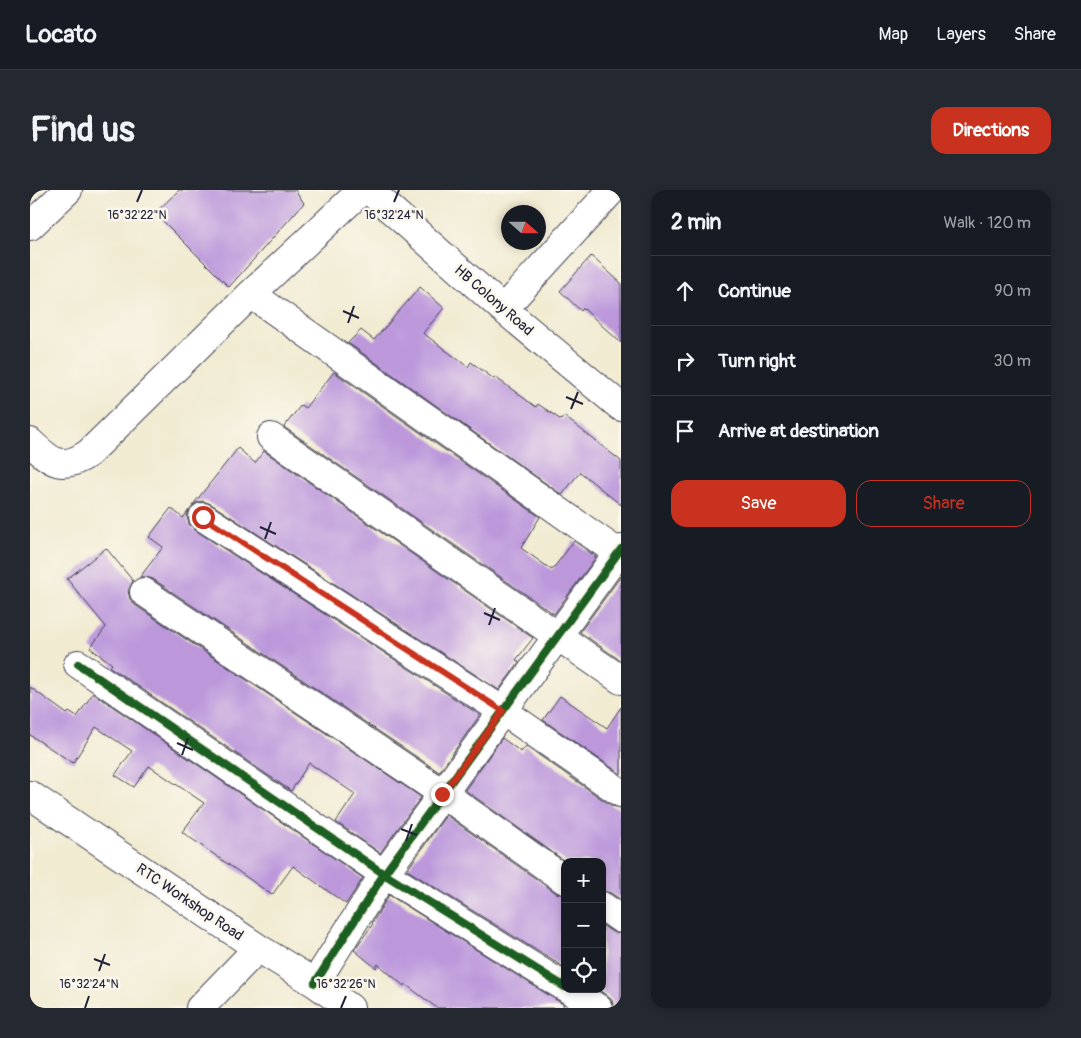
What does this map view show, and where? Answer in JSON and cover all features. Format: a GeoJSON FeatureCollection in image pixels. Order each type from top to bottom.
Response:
{"type":"FeatureCollection","features":[{"type":"Feature","properties":{"kind":"street"},"geometry":{"type":"LineString","coordinates":[[30,226],[68,190]]}},
{"type":"Feature","properties":{"kind":"street"},"geometry":{"type":"LineString","coordinates":[[30,442],[47,458],[61,464],[77,461],[89,453],[251,294],[362,190]]}},
{"type":"Feature","properties":{"kind":"street","name":"HB Colony Road"},"geometry":{"type":"LineString","coordinates":[[369,190],[504,309],[621,407]]}},
{"type":"Feature","properties":{"kind":"street"},"geometry":{"type":"LineString","coordinates":[[504,309],[612,190]]}},
{"type":"Feature","properties":{"kind":"street"},"geometry":{"type":"LineString","coordinates":[[251,294],[620,552],[384,874],[316,983]]}},
{"type":"Feature","properties":{"kind":"street"},"geometry":{"type":"LineString","coordinates":[[271,437],[621,680]]}},
{"type":"Feature","properties":{"kind":"street"},"geometry":{"type":"LineString","coordinates":[[203,517],[503,711],[621,793]]}},
{"type":"Feature","properties":{"kind":"street"},"geometry":{"type":"LineString","coordinates":[[144,592],[561,877]]}},
{"type":"Feature","properties":{"kind":"street"},"geometry":{"type":"LineString","coordinates":[[78,664],[384,874],[561,985]]}},
{"type":"Feature","properties":{"kind":"street","name":"RTC Workshop Road"},"geometry":{"type":"LineString","coordinates":[[30,795],[258,948],[316,983],[350,1008]]}},
{"type":"Feature","properties":{"kind":"street"},"geometry":{"type":"LineString","coordinates":[[606,909],[621,919]]}},
{"type":"Feature","properties":{"kind":"street"},"geometry":{"type":"LineString","coordinates":[[200,1008],[258,948]]}},
{"type":"Feature","properties":{"kind":"street"},"geometry":{"type":"LineString","coordinates":[[574,993],[598,1008]]}},
{"type":"Feature","properties":{"kind":"building"},"geometry":{"type":"Polygon","coordinates":[[[179,190],[295,190],[304,203],[229,287],[155,213],[179,190]]]}},
{"type":"Feature","properties":{"kind":"building"},"geometry":{"type":"Polygon","coordinates":[[[591,256],[621,283],[621,343],[583,308],[581,311],[560,291],[591,256]]]}},
{"type":"Feature","properties":{"kind":"building"},"geometry":{"type":"Polygon","coordinates":[[[420,287],[444,308],[423,333],[468,367],[471,362],[536,407],[538,404],[561,420],[564,416],[621,461],[621,505],[580,472],[562,495],[348,343],[361,330],[374,340],[420,287]]]}},
{"type":"Feature","properties":{"kind":"building"},"geometry":{"type":"Polygon","coordinates":[[[334,372],[540,517],[521,548],[552,570],[574,541],[596,557],[554,614],[284,427],[301,405],[305,408],[334,372]]]}},
{"type":"Feature","properties":{"kind":"building"},"geometry":{"type":"Polygon","coordinates":[[[238,448],[255,463],[264,451],[533,638],[516,660],[519,662],[499,690],[211,504],[203,501],[192,506],[238,448]]]}},
{"type":"Feature","properties":{"kind":"building"},"geometry":{"type":"Polygon","coordinates":[[[171,508],[183,518],[189,510],[187,517],[189,524],[195,530],[480,715],[439,772],[153,579],[140,577],[163,547],[149,537],[171,508]]]}},
{"type":"Feature","properties":{"kind":"building"},"geometry":{"type":"Polygon","coordinates":[[[106,548],[133,581],[128,591],[130,599],[135,605],[421,797],[380,853],[336,822],[355,794],[309,763],[291,791],[110,667],[112,664],[90,648],[106,627],[67,579],[106,548]]]}},
{"type":"Feature","properties":{"kind":"building"},"geometry":{"type":"Polygon","coordinates":[[[621,576],[621,661],[580,632],[621,576]]]}},
{"type":"Feature","properties":{"kind":"building"},"geometry":{"type":"Polygon","coordinates":[[[30,687],[67,714],[69,712],[77,717],[93,693],[363,878],[346,904],[293,866],[272,895],[182,832],[204,803],[149,766],[134,787],[115,775],[132,751],[96,727],[73,763],[30,735],[30,687]]]}},
{"type":"Feature","properties":{"kind":"building"},"geometry":{"type":"Polygon","coordinates":[[[560,696],[607,728],[621,707],[621,774],[543,720],[560,696]]]}},
{"type":"Feature","properties":{"kind":"building"},"geometry":{"type":"Polygon","coordinates":[[[502,738],[521,752],[526,746],[612,806],[621,808],[621,900],[606,892],[606,858],[561,858],[465,790],[502,738]]]}},
{"type":"Feature","properties":{"kind":"building"},"geometry":{"type":"Polygon","coordinates":[[[446,815],[556,893],[561,894],[561,966],[407,870],[446,815]]]}},
{"type":"Feature","properties":{"kind":"building"},"geometry":{"type":"Polygon","coordinates":[[[389,895],[564,1005],[561,1008],[437,1008],[405,984],[404,986],[378,964],[376,968],[354,950],[373,924],[389,895]]]}},
{"type":"Feature","properties":{"kind":"building"},"geometry":{"type":"Polygon","coordinates":[[[606,928],[612,932],[621,934],[621,1008],[614,1008],[612,1000],[603,993],[606,993],[606,928]]]}},
{"type":"Feature","properties":{"kind":"cycle path"},"geometry":{"type":"LineString","coordinates":[[315,983],[384,874],[621,549]]}},
{"type":"Feature","properties":{"kind":"cycle path"},"geometry":{"type":"LineString","coordinates":[[78,664],[384,874],[561,985]]}},
{"type":"Feature","properties":{"kind":"route"},"geometry":{"type":"LineString","coordinates":[[203,517],[503,711],[442,794]]}}]}
